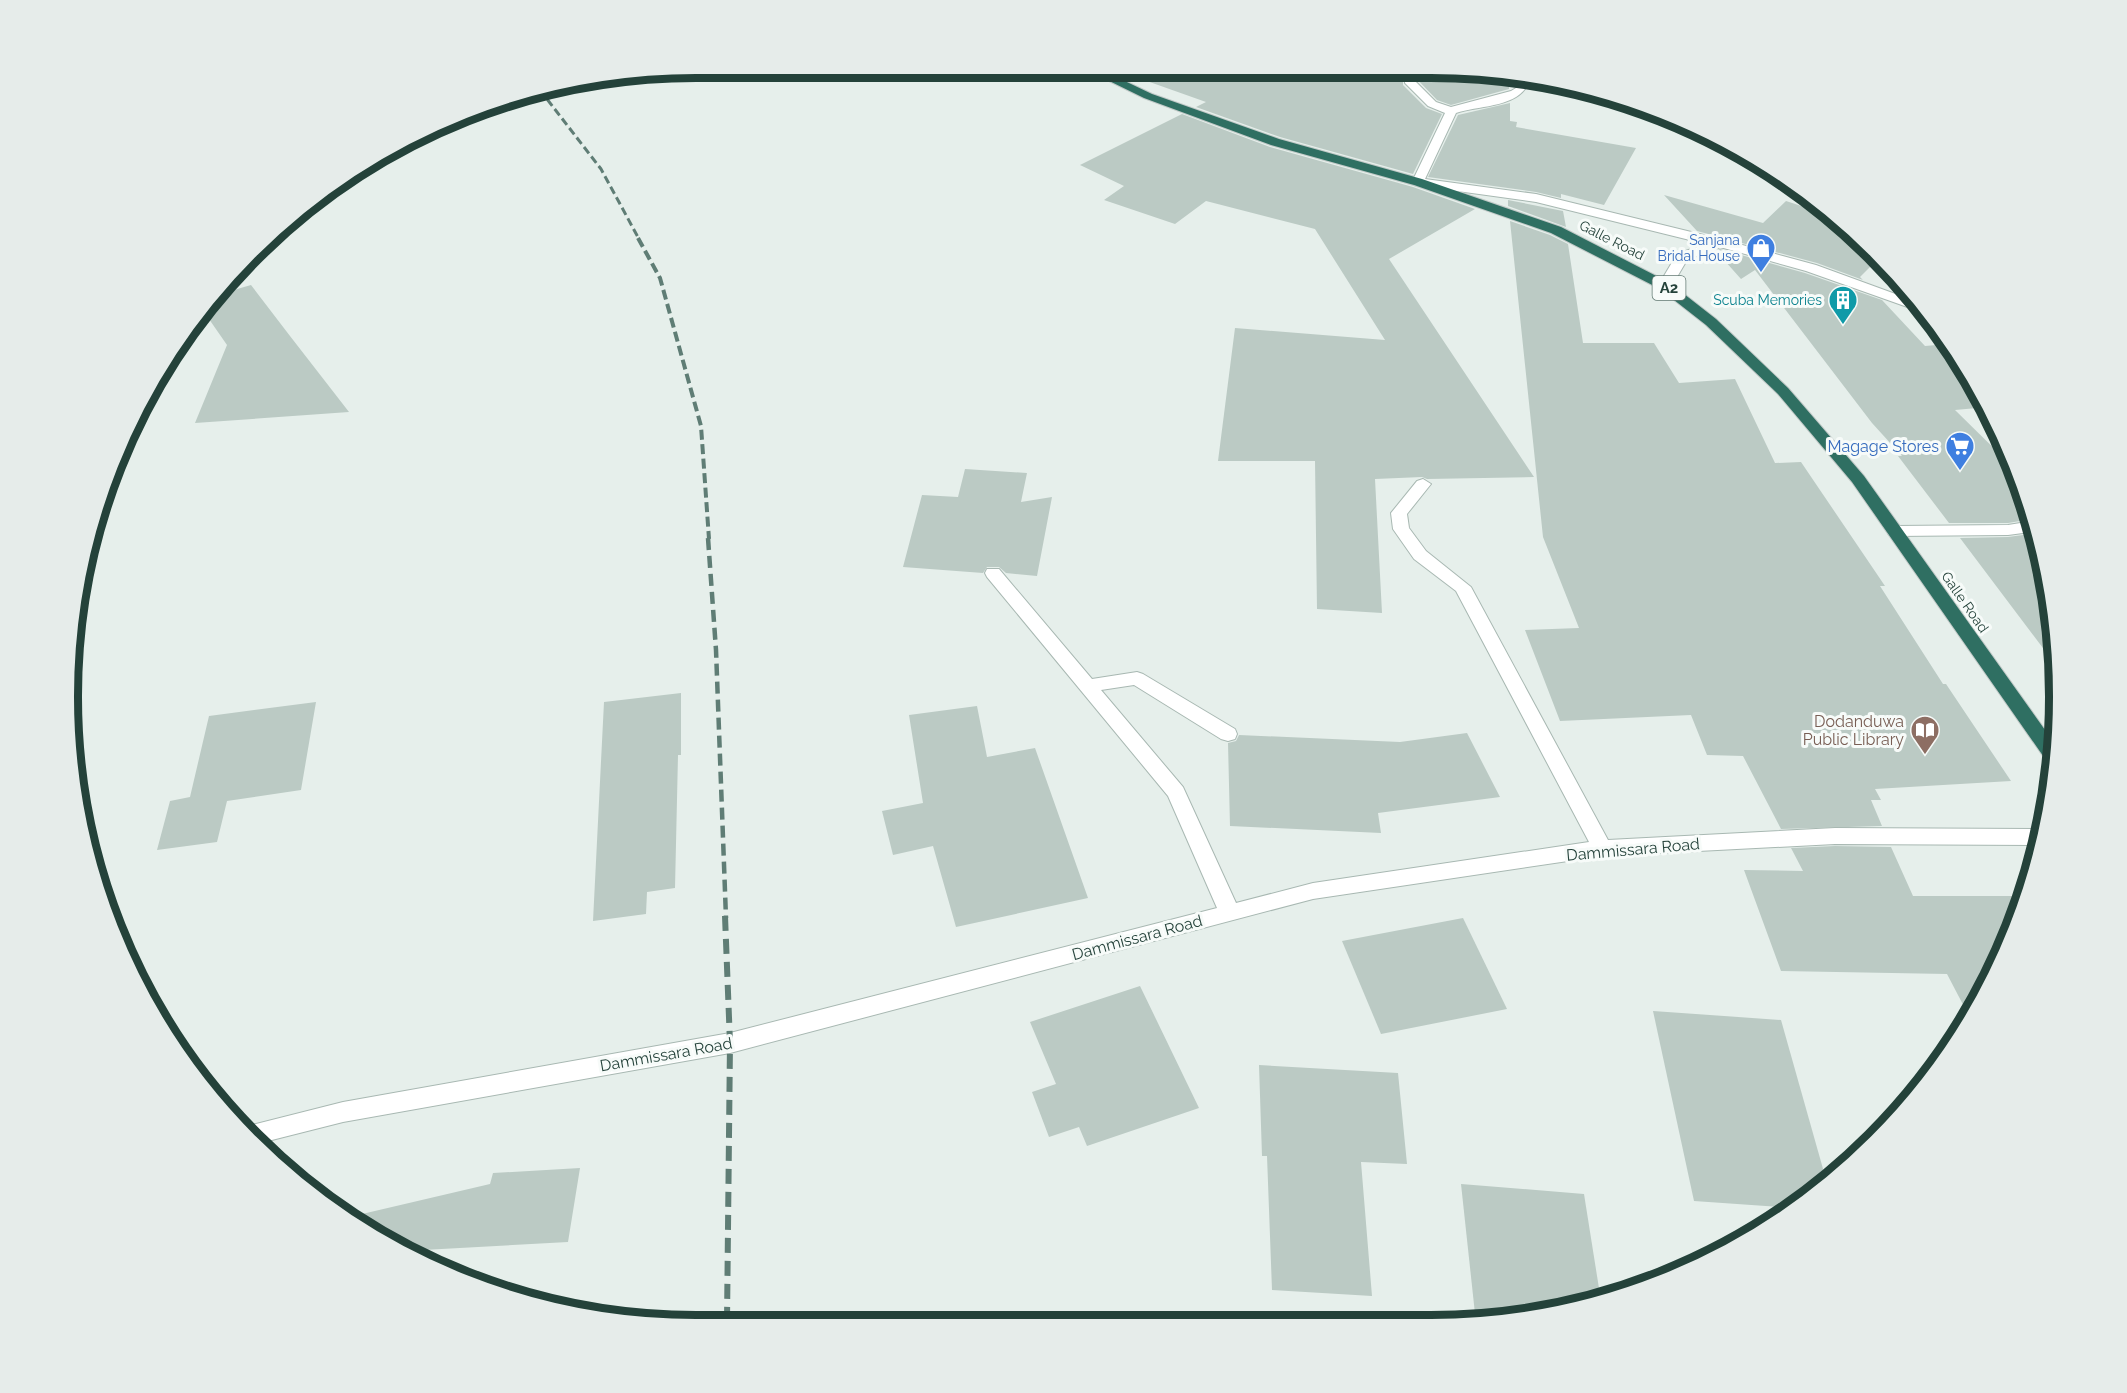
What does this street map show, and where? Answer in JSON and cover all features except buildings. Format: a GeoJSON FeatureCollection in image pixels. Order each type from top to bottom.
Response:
{"type":"FeatureCollection","features":[{"type":"Feature","properties":{"kind":"highway","name":"Galle Road"},"geometry":{"type":"LineString","coordinates":[[1110,78],[1148,96],[1275,142],[1418,182],[1556,230],[1665,286],[1711,321],[1783,391],[1858,479],[2047,747]]}},
{"type":"Feature","properties":{"kind":"street"},"geometry":{"type":"LineString","coordinates":[[1409,81],[1432,104],[1451,111]]}},
{"type":"Feature","properties":{"kind":"street"},"geometry":{"type":"LineString","coordinates":[[1523,85],[1522,89],[1512,95],[1465,105],[1451,111],[1418,182],[1536,198],[1719,243],[1811,268],[1908,303]]}},
{"type":"Feature","properties":{"kind":"street"},"geometry":{"type":"LineString","coordinates":[[1665,286],[1682,257],[1719,243]]}},
{"type":"Feature","properties":{"kind":"street"},"geometry":{"type":"LineString","coordinates":[[1877,292],[1896,289]]}},
{"type":"Feature","properties":{"kind":"street"},"geometry":{"type":"LineString","coordinates":[[1423,484],[1399,513],[1401,529],[1420,555],[1463,587],[1602,848]]}},
{"type":"Feature","properties":{"kind":"street"},"geometry":{"type":"LineString","coordinates":[[1895,531],[2008,530],[2025,527]]}},
{"type":"Feature","properties":{"kind":"street"},"geometry":{"type":"LineString","coordinates":[[993,573],[1176,792],[1230,913]]}},
{"type":"Feature","properties":{"kind":"street"},"geometry":{"type":"LineString","coordinates":[[1088,686],[1137,678],[1228,734]]}},
{"type":"Feature","properties":{"kind":"street","name":"Dammissara Road"},"geometry":{"type":"LineString","coordinates":[[258,1133],[343,1112],[730,1043],[1313,891],[1602,848],[1835,836],[2033,837]]}},
{"type":"Feature","properties":{"kind":"railway"},"geometry":{"type":"LineString","coordinates":[[545,97],[601,169],[639,239]]}},
{"type":"Feature","properties":{"kind":"railway"},"geometry":{"type":"LineString","coordinates":[[638,238],[660,278],[701,426],[709,539]]}},
{"type":"Feature","properties":{"kind":"railway"},"geometry":{"type":"LineString","coordinates":[[708,538],[716,650],[726,918]]}},
{"type":"Feature","properties":{"kind":"railway"},"geometry":{"type":"LineString","coordinates":[[725,916],[730,1043],[727,1315]]}},
{"type":"Feature","properties":{"kind":"place","name":"Sanjana Bridal House"},"geometry":{"type":"Point","coordinates":[1761,274]}},
{"type":"Feature","properties":{"kind":"place","name":"Scuba Memories"},"geometry":{"type":"Point","coordinates":[1843,326]}},
{"type":"Feature","properties":{"kind":"place","name":"Magage Stores"},"geometry":{"type":"Point","coordinates":[1960,472]}},
{"type":"Feature","properties":{"kind":"place","name":"Dodanduwa Public Library"},"geometry":{"type":"Point","coordinates":[1925,756]}}]}
